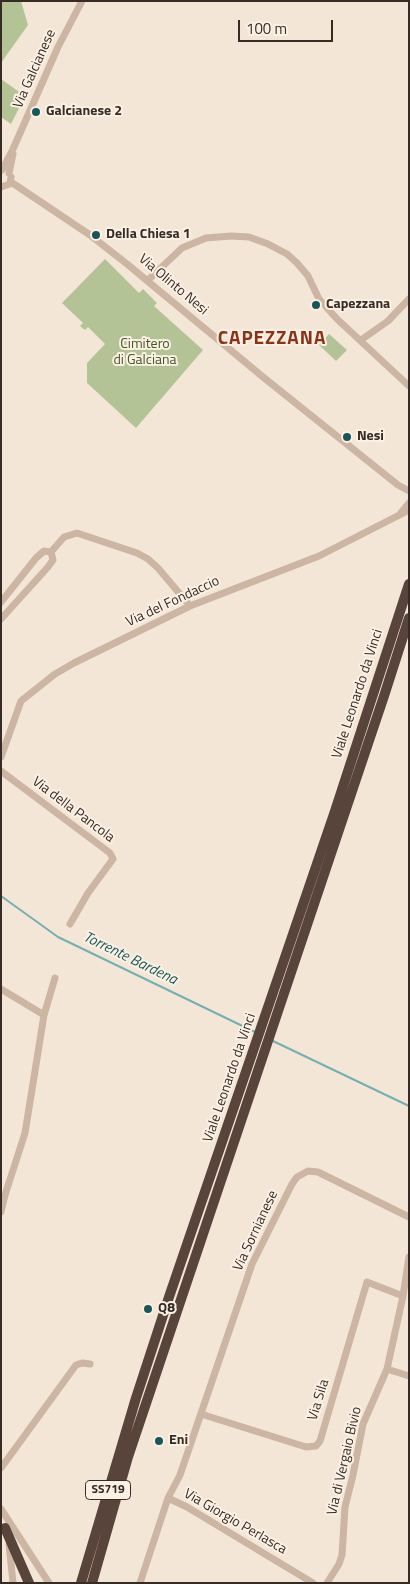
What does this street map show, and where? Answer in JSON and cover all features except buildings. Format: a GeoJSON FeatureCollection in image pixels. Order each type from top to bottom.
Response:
{"type":"FeatureCollection","features":[{"type":"Feature","properties":{"kind":"highway","name":"Viale Leonardo da Vinci"},"geometry":{"type":"LineString","coordinates":[[82,1583],[136,1398],[335,811],[409,584]]}},
{"type":"Feature","properties":{"kind":"highway","name":"Viale Leonardo da Vinci"},"geometry":{"type":"LineString","coordinates":[[92,1583],[128,1457],[409,618]]}},
{"type":"Feature","properties":{"kind":"highway"},"geometry":{"type":"LineString","coordinates":[[75,1583],[96,1512],[110,1485]]}},
{"type":"Feature","properties":{"kind":"highway"},"geometry":{"type":"LineString","coordinates":[[3,1524],[29,1583]]}},
{"type":"Feature","properties":{"kind":"street","name":"Via Galcianese"},"geometry":{"type":"LineString","coordinates":[[4,171],[55,55],[82,1]]}},
{"type":"Feature","properties":{"kind":"street"},"geometry":{"type":"LineString","coordinates":[[1,187],[10,183],[4,171]]}},
{"type":"Feature","properties":{"kind":"street","name":"Via Olinto Nesi"},"geometry":{"type":"LineString","coordinates":[[10,183],[42,202],[90,235],[148,280],[409,496]]}},
{"type":"Feature","properties":{"kind":"street"},"geometry":{"type":"LineString","coordinates":[[148,280],[182,248],[206,238],[249,237],[287,254],[297,263],[308,276],[319,299],[337,319],[409,386]]}},
{"type":"Feature","properties":{"kind":"street"},"geometry":{"type":"LineString","coordinates":[[361,340],[388,321],[409,299]]}},
{"type":"Feature","properties":{"kind":"street","name":"Via Olinto Nesi"},"geometry":{"type":"LineString","coordinates":[[398,485],[409,491]]}},
{"type":"Feature","properties":{"kind":"street","name":"Via del Fondaccio"},"geometry":{"type":"LineString","coordinates":[[398,516],[409,503]]}},
{"type":"Feature","properties":{"kind":"street","name":"Via del Fondaccio"},"geometry":{"type":"LineString","coordinates":[[1,757],[8,742],[21,701],[55,674],[74,662],[190,606],[319,556],[409,510]]}},
{"type":"Feature","properties":{"kind":"street"},"geometry":{"type":"LineString","coordinates":[[51,552],[61,539],[70,534],[77,534],[148,558],[190,606]]}},
{"type":"Feature","properties":{"kind":"street"},"geometry":{"type":"LineString","coordinates":[[1,602],[36,558],[44,551],[51,552]]}},
{"type":"Feature","properties":{"kind":"street"},"geometry":{"type":"LineString","coordinates":[[1,619],[48,567],[53,560],[51,552]]}},
{"type":"Feature","properties":{"kind":"street","name":"Via della Pancola"},"geometry":{"type":"LineString","coordinates":[[1,771],[110,853],[114,859],[88,893],[70,924]]}},
{"type":"Feature","properties":{"kind":"street"},"geometry":{"type":"LineString","coordinates":[[1,1210],[25,1133],[44,1015],[55,978]]}},
{"type":"Feature","properties":{"kind":"street"},"geometry":{"type":"LineString","coordinates":[[1,989],[44,1015]]}},
{"type":"Feature","properties":{"kind":"street","name":"Via Sornianese"},"geometry":{"type":"LineString","coordinates":[[168,1498],[180,1474],[252,1264],[297,1177],[308,1171],[318,1172],[409,1217]]}},
{"type":"Feature","properties":{"kind":"street","name":"Via di Vergaio Bivio"},"geometry":{"type":"LineString","coordinates":[[327,1583],[339,1564],[342,1555],[344,1507],[353,1475],[363,1424],[387,1369],[403,1296],[409,1257]]}},
{"type":"Feature","properties":{"kind":"street","name":"Via Sila"},"geometry":{"type":"LineString","coordinates":[[201,1414],[306,1447],[316,1446],[320,1442],[367,1282],[403,1296]]}},
{"type":"Feature","properties":{"kind":"street"},"geometry":{"type":"LineString","coordinates":[[1,1468],[74,1368],[82,1363],[90,1364]]}},
{"type":"Feature","properties":{"kind":"street"},"geometry":{"type":"LineString","coordinates":[[387,1369],[409,1376]]}},
{"type":"Feature","properties":{"kind":"street","name":"Via Giorgio Perlasca"},"geometry":{"type":"LineString","coordinates":[[140,1583],[168,1498],[187,1507],[313,1583]]}},
{"type":"Feature","properties":{"kind":"street"},"geometry":{"type":"LineString","coordinates":[[1,1509],[49,1583]]}},
{"type":"Feature","properties":{"kind":"street"},"geometry":{"type":"LineString","coordinates":[[3,1524],[10,1550],[13,1583]]}},
{"type":"Feature","properties":{"kind":"green space"},"geometry":{"type":"Polygon","coordinates":[[[1,1],[21,1],[28,25],[1,63],[1,1]]]}},
{"type":"Feature","properties":{"kind":"green space"},"geometry":{"type":"Polygon","coordinates":[[[1,79],[25,96],[11,124],[1,117],[1,79]]]}},
{"type":"Feature","properties":{"kind":"green space","name":"Cimitero di Galciana"},"geometry":{"type":"Polygon","coordinates":[[[105,259],[139,293],[143,289],[157,303],[154,306],[203,350],[136,428],[87,383],[87,363],[105,344],[88,327],[85,330],[80,326],[83,323],[62,303],[105,259]]]}},
{"type":"Feature","properties":{"kind":"green space"},"geometry":{"type":"Polygon","coordinates":[[[329,334],[347,350],[336,361],[319,345],[329,334]]]}},
{"type":"Feature","properties":{"kind":"waterway","name":"Torrente Bardena"},"geometry":{"type":"LineString","coordinates":[[1,896],[58,937],[255,1032]]}},
{"type":"Feature","properties":{"kind":"waterway","name":"Torrente Bardena"},"geometry":{"type":"LineString","coordinates":[[273,1041],[409,1106]]}},
{"type":"Feature","properties":{"kind":"place","name":"Galcianese 2"},"geometry":{"type":"Point","coordinates":[36,112]}},
{"type":"Feature","properties":{"kind":"place","name":"Della Chiesa 1"},"geometry":{"type":"Point","coordinates":[96,235]}},
{"type":"Feature","properties":{"kind":"place","name":"Capezzana"},"geometry":{"type":"Point","coordinates":[316,305]}},
{"type":"Feature","properties":{"kind":"place","name":"Nesi"},"geometry":{"type":"Point","coordinates":[347,437]}},
{"type":"Feature","properties":{"kind":"place","name":"Q8"},"geometry":{"type":"Point","coordinates":[148,1309]}},
{"type":"Feature","properties":{"kind":"place","name":"Eni"},"geometry":{"type":"Point","coordinates":[159,1441]}},
{"type":"Feature","properties":{"kind":"district","name":"CAPEZZANA"},"geometry":{"type":"Point","coordinates":[272,339]}}]}
